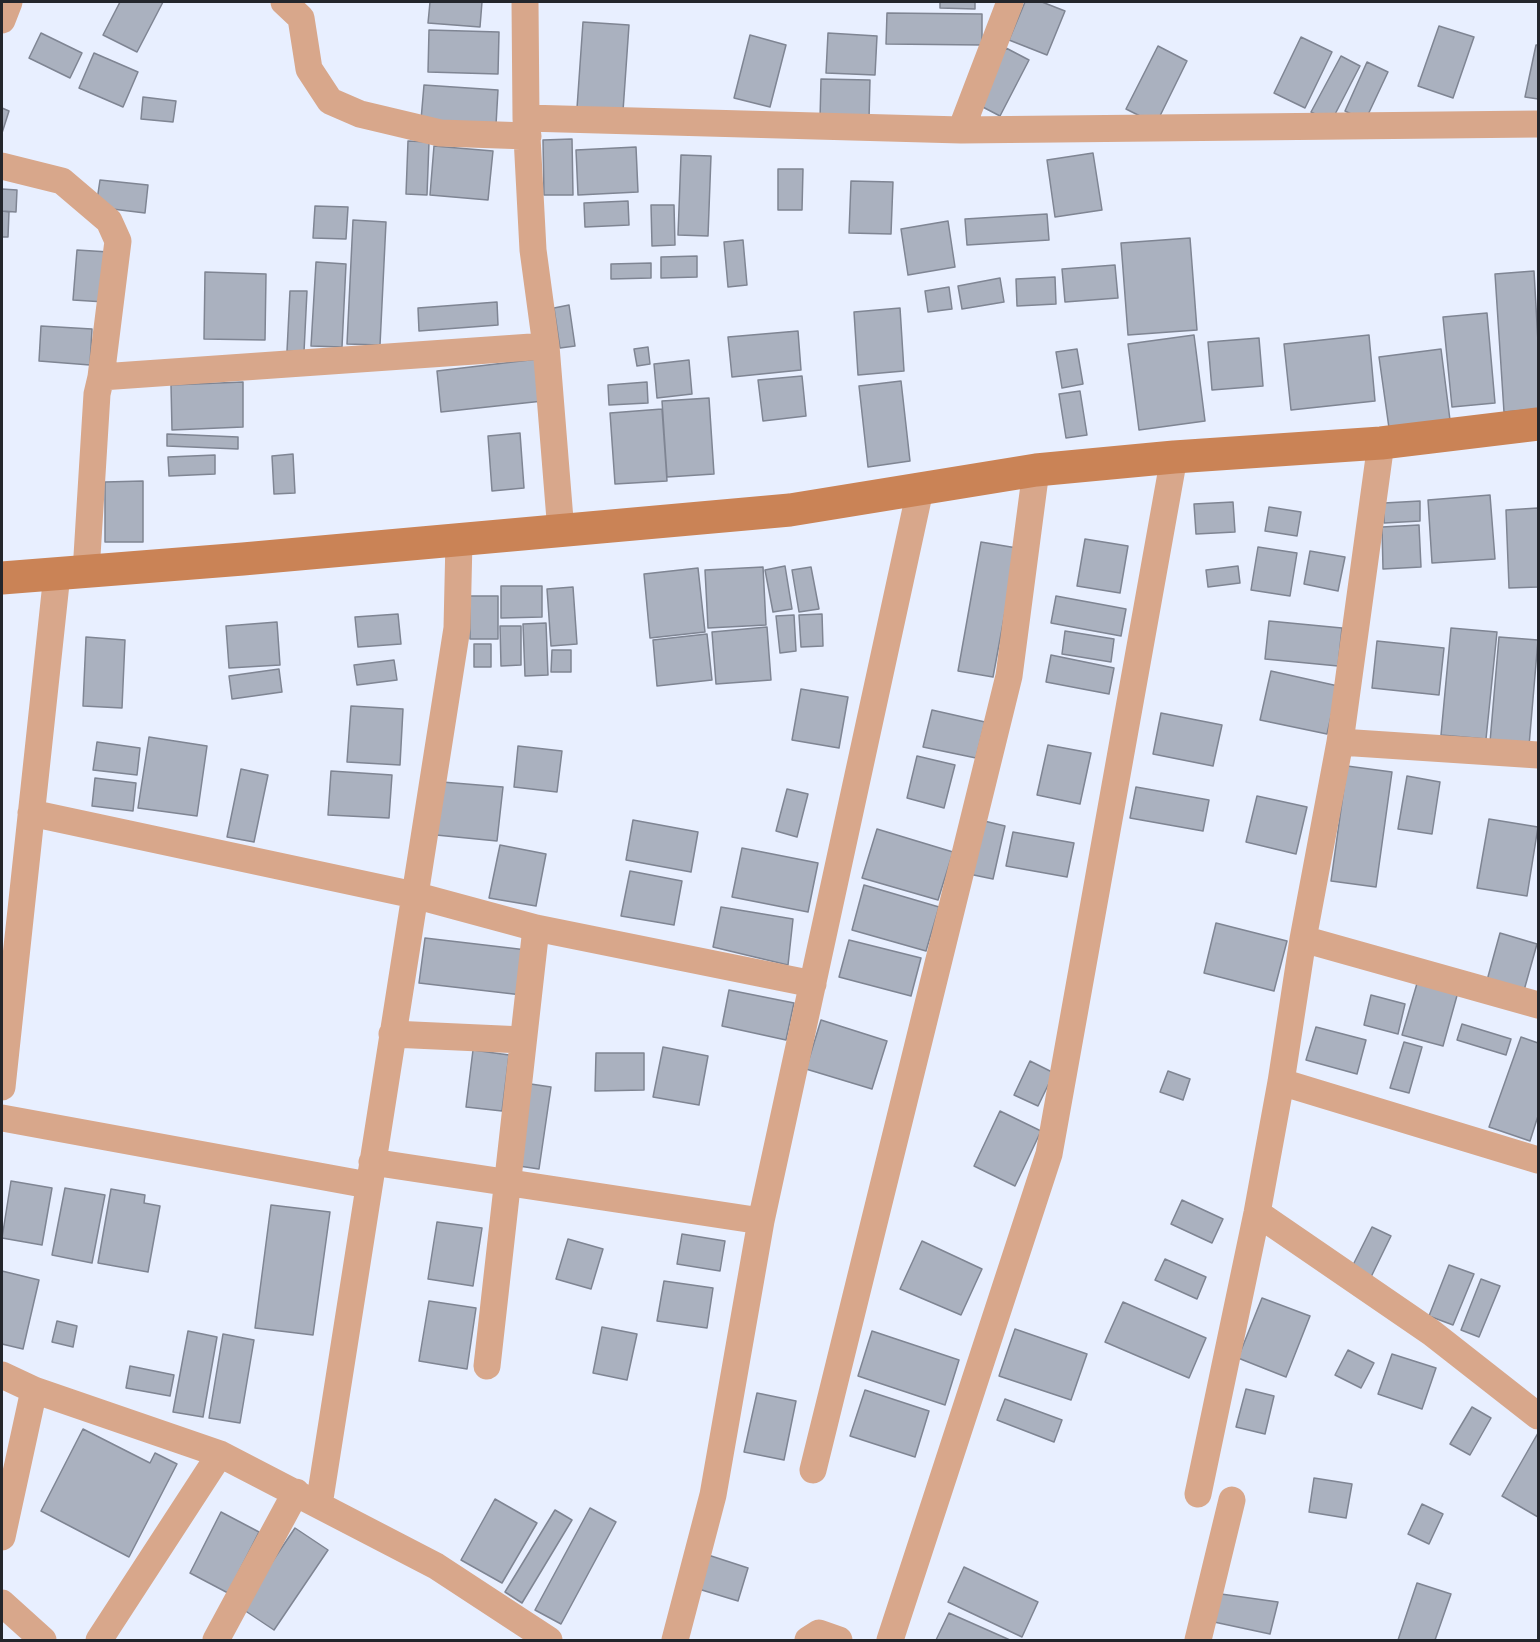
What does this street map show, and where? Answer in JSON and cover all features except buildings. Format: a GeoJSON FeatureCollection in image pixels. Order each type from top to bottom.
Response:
{"type":"FeatureCollection","features":[{"type":"Feature","properties":{"kind":"street"},"geometry":{"type":"LineString","coordinates":[[2,20],[9,2]]}},
{"type":"Feature","properties":{"kind":"street"},"geometry":{"type":"LineString","coordinates":[[284,2],[301,18],[309,69],[330,101],[360,114],[440,133],[527,127],[961,130],[1539,124]]}},
{"type":"Feature","properties":{"kind":"street"},"geometry":{"type":"LineString","coordinates":[[525,2],[527,127],[533,250],[546,346],[561,532]]}},
{"type":"Feature","properties":{"kind":"street"},"geometry":{"type":"LineString","coordinates":[[961,130],[1010,2]]}},
{"type":"Feature","properties":{"kind":"street"},"geometry":{"type":"LineString","coordinates":[[2,166],[62,181],[109,221],[118,241],[101,377],[72,573],[31,813],[2,1088]]}},
{"type":"Feature","properties":{"kind":"street"},"geometry":{"type":"LineString","coordinates":[[101,377],[546,346]]}},
{"type":"Feature","properties":{"kind":"street"},"geometry":{"type":"LineString","coordinates":[[2,578],[561,532],[789,510],[1036,471],[1174,457],[1381,443],[1539,424]]}},
{"type":"Feature","properties":{"kind":"street"},"geometry":{"type":"LineString","coordinates":[[1198,1494],[1257,1213],[1281,1082],[1303,939],[1340,742],[1381,443]]}},
{"type":"Feature","properties":{"kind":"street"},"geometry":{"type":"LineString","coordinates":[[890,1641],[1049,1154],[1174,457]]}},
{"type":"Feature","properties":{"kind":"street"},"geometry":{"type":"LineString","coordinates":[[813,1470],[1010,676],[1036,471]]}},
{"type":"Feature","properties":{"kind":"street"},"geometry":{"type":"LineString","coordinates":[[675,1641],[713,1495],[761,1221],[920,490]]}},
{"type":"Feature","properties":{"kind":"street"},"geometry":{"type":"LineString","coordinates":[[319,1505],[457,628],[459,540]]}},
{"type":"Feature","properties":{"kind":"street"},"geometry":{"type":"LineString","coordinates":[[1340,742],[1539,754]]}},
{"type":"Feature","properties":{"kind":"street"},"geometry":{"type":"LineString","coordinates":[[31,813],[414,895],[536,928],[813,984]]}},
{"type":"Feature","properties":{"kind":"street"},"geometry":{"type":"LineString","coordinates":[[487,1366],[536,928]]}},
{"type":"Feature","properties":{"kind":"street"},"geometry":{"type":"LineString","coordinates":[[1303,939],[1539,1005]]}},
{"type":"Feature","properties":{"kind":"street"},"geometry":{"type":"LineString","coordinates":[[392,1034],[523,1040]]}},
{"type":"Feature","properties":{"kind":"street"},"geometry":{"type":"LineString","coordinates":[[1281,1082],[1539,1160]]}},
{"type":"Feature","properties":{"kind":"street"},"geometry":{"type":"LineString","coordinates":[[2,1118],[370,1174],[507,1183],[761,1221]]}},
{"type":"Feature","properties":{"kind":"street"},"geometry":{"type":"LineString","coordinates":[[1257,1213],[1432,1333],[1539,1416]]}},
{"type":"Feature","properties":{"kind":"street"},"geometry":{"type":"LineString","coordinates":[[2,1376],[34,1390],[220,1454],[436,1566],[549,1641]]}},
{"type":"Feature","properties":{"kind":"street"},"geometry":{"type":"LineString","coordinates":[[2,1537],[34,1390]]}},
{"type":"Feature","properties":{"kind":"street"},"geometry":{"type":"LineString","coordinates":[[99,1641],[220,1454]]}},
{"type":"Feature","properties":{"kind":"street"},"geometry":{"type":"LineString","coordinates":[[216,1641],[296,1492]]}},
{"type":"Feature","properties":{"kind":"street"},"geometry":{"type":"LineString","coordinates":[[1198,1641],[1232,1500]]}},
{"type":"Feature","properties":{"kind":"street"},"geometry":{"type":"LineString","coordinates":[[2,1603],[43,1641]]}},
{"type":"Feature","properties":{"kind":"street"},"geometry":{"type":"LineString","coordinates":[[808,1641],[819,1633],[839,1641]]}}]}
